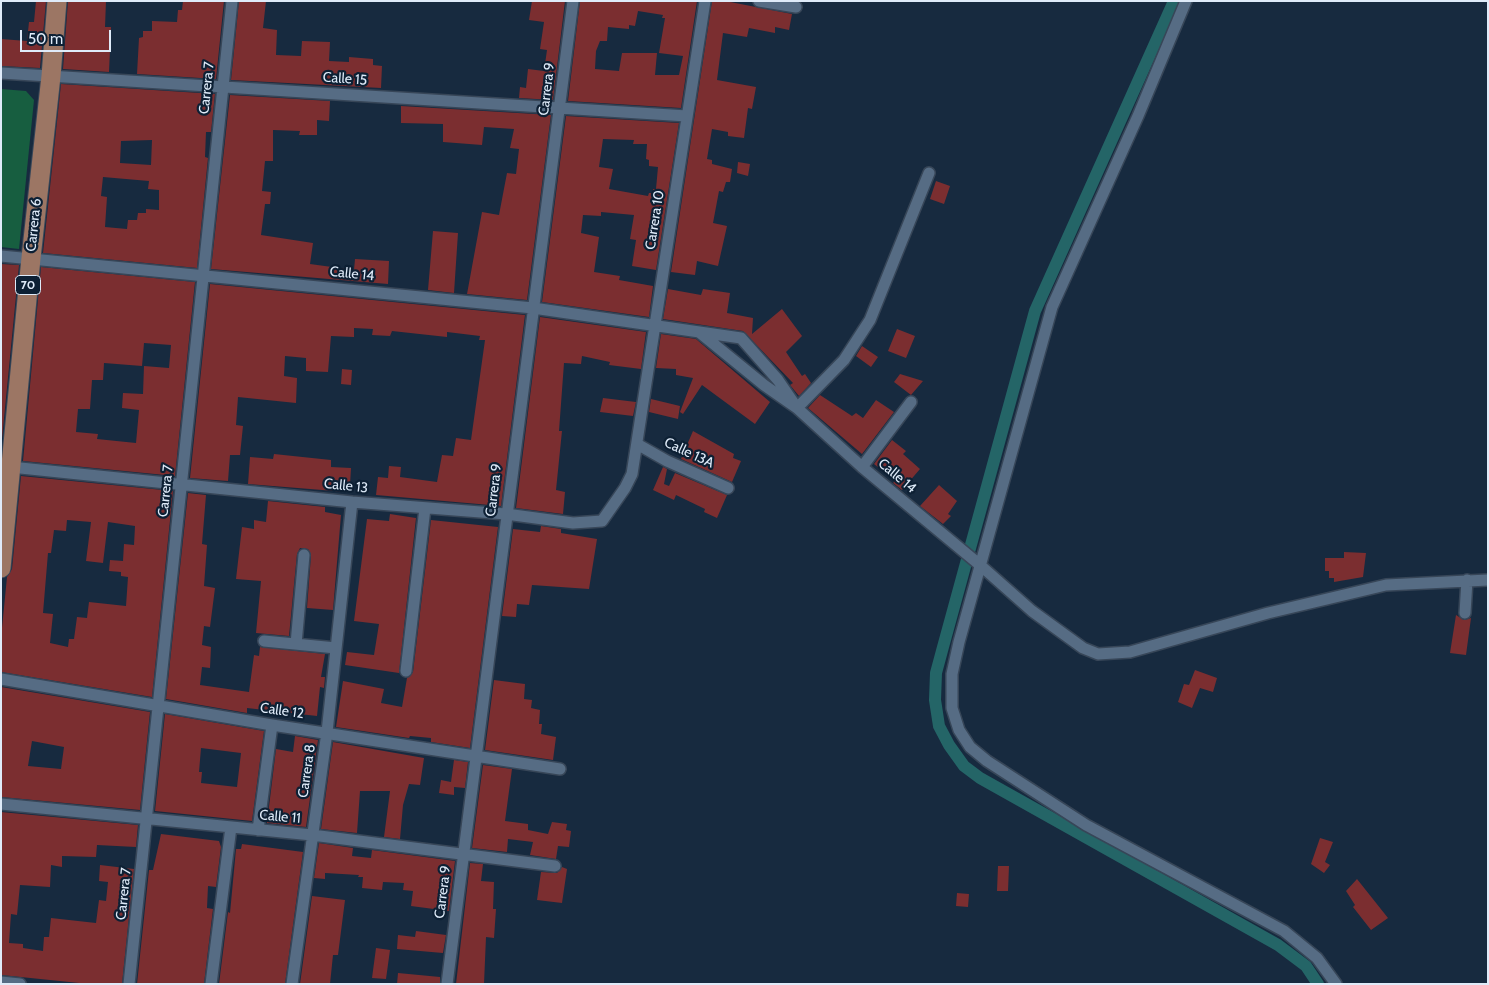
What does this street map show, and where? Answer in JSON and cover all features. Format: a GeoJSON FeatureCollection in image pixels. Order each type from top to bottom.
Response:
{"type":"FeatureCollection","features":[{"type":"Feature","properties":{"kind":"main road","name":"Carrera 6"},"geometry":{"type":"LineString","coordinates":[[1,568],[6,466],[51,76],[57,1]]}},
{"type":"Feature","properties":{"kind":"street","name":"Carrera 7"},"geometry":{"type":"LineString","coordinates":[[129,984],[232,1]]}},
{"type":"Feature","properties":{"kind":"street","name":"Carrera 9"},"geometry":{"type":"LineString","coordinates":[[447,984],[462,854],[573,1]]}},
{"type":"Feature","properties":{"kind":"street","name":"Carrera 10"},"geometry":{"type":"LineString","coordinates":[[637,444],[705,1]]}},
{"type":"Feature","properties":{"kind":"street"},"geometry":{"type":"LineString","coordinates":[[759,1],[796,7]]}},
{"type":"Feature","properties":{"kind":"street"},"geometry":{"type":"LineString","coordinates":[[1186,1],[1138,116],[1052,306],[959,642],[952,684],[952,708],[959,730],[970,747],[1023,786],[1086,825],[1284,931],[1317,958],[1336,984]]}},
{"type":"Feature","properties":{"kind":"street","name":"Calle 15"},"geometry":{"type":"LineString","coordinates":[[1,73],[686,116]]}},
{"type":"Feature","properties":{"kind":"street"},"geometry":{"type":"LineString","coordinates":[[797,408],[844,360],[870,320],[886,284],[929,172]]}},
{"type":"Feature","properties":{"kind":"street","name":"Calle 14"},"geometry":{"type":"LineString","coordinates":[[1,256],[204,274],[533,308],[741,338],[778,380],[797,408]]}},
{"type":"Feature","properties":{"kind":"street","name":"Calle 14"},"geometry":{"type":"LineString","coordinates":[[699,332],[764,385],[797,408],[862,466],[1061,634],[1083,648],[1105,654],[1130,652],[1268,613],[1386,585],[1488,580]]}},
{"type":"Feature","properties":{"kind":"street"},"geometry":{"type":"LineString","coordinates":[[862,466],[911,402]]}},
{"type":"Feature","properties":{"kind":"street","name":"Calle 13"},"geometry":{"type":"LineString","coordinates":[[6,466],[352,502],[506,514],[573,523],[602,521],[626,488],[632,474],[637,444]]}},
{"type":"Feature","properties":{"kind":"street","name":"Calle 13A"},"geometry":{"type":"LineString","coordinates":[[637,444],[667,461],[728,488]]}},
{"type":"Feature","properties":{"kind":"street","name":"Carrera 8"},"geometry":{"type":"LineString","coordinates":[[292,984],[328,732],[352,502]]}},
{"type":"Feature","properties":{"kind":"street"},"geometry":{"type":"LineString","coordinates":[[406,671],[425,508]]}},
{"type":"Feature","properties":{"kind":"street"},"geometry":{"type":"LineString","coordinates":[[296,644],[304,555]]}},
{"type":"Feature","properties":{"kind":"street"},"geometry":{"type":"LineString","coordinates":[[1465,613],[1467,580]]}},
{"type":"Feature","properties":{"kind":"street"},"geometry":{"type":"LineString","coordinates":[[264,641],[336,648]]}},
{"type":"Feature","properties":{"kind":"street","name":"Calle 12"},"geometry":{"type":"LineString","coordinates":[[1,679],[475,758],[560,769]]}},
{"type":"Feature","properties":{"kind":"street"},"geometry":{"type":"LineString","coordinates":[[258,830],[272,725]]}},
{"type":"Feature","properties":{"kind":"street","name":"Calle 11"},"geometry":{"type":"LineString","coordinates":[[1,804],[312,835],[555,866]]}},
{"type":"Feature","properties":{"kind":"street"},"geometry":{"type":"LineString","coordinates":[[211,984],[231,827]]}},
{"type":"Feature","properties":{"kind":"street"},"geometry":{"type":"LineString","coordinates":[[1,982],[20,984]]}},
{"type":"Feature","properties":{"kind":"green space"},"geometry":{"type":"Polygon","coordinates":[[[1,89],[26,91],[34,100],[19,249],[1,247],[1,89]]]}},
{"type":"Feature","properties":{"kind":"building"},"geometry":{"type":"Polygon","coordinates":[[[36,1],[46,1],[40,68],[1,66],[1,39],[27,41],[29,22],[34,22],[36,1]]]}},
{"type":"Feature","properties":{"kind":"building"},"geometry":{"type":"Polygon","coordinates":[[[68,1],[106,1],[105,27],[111,27],[109,72],[63,69],[68,1]]]}},
{"type":"Feature","properties":{"kind":"building"},"geometry":{"type":"Polygon","coordinates":[[[183,1],[224,1],[216,79],[137,74],[139,38],[143,37],[143,31],[152,31],[152,21],[177,22],[178,10],[182,10],[183,1]]]}},
{"type":"Feature","properties":{"kind":"building"},"geometry":{"type":"Polygon","coordinates":[[[239,1],[266,1],[263,28],[277,30],[276,55],[301,56],[302,41],[330,42],[329,61],[349,62],[349,57],[373,59],[373,65],[382,66],[381,88],[231,80],[239,1]]]}},
{"type":"Feature","properties":{"kind":"building"},"geometry":{"type":"Polygon","coordinates":[[[532,1],[565,1],[553,100],[519,98],[520,87],[526,88],[528,69],[544,71],[547,50],[540,49],[544,22],[529,20],[532,1]]]}},
{"type":"Feature","properties":{"kind":"building"},"geometry":{"type":"Polygon","coordinates":[[[580,1],[697,1],[681,108],[568,101],[580,1]],[[638,11],[635,26],[629,25],[629,29],[608,27],[607,41],[600,41],[596,51],[595,69],[619,71],[622,53],[657,53],[655,75],[679,75],[683,56],[659,53],[665,18],[662,18],[663,15],[638,11]]]}},
{"type":"Feature","properties":{"kind":"building"},"geometry":{"type":"Polygon","coordinates":[[[712,1],[725,1],[792,14],[789,30],[775,27],[775,33],[749,28],[747,37],[723,33],[717,80],[756,87],[752,109],[748,108],[744,138],[728,136],[728,132],[712,129],[707,159],[712,160],[712,164],[732,169],[730,182],[726,182],[723,192],[719,191],[713,223],[727,226],[718,266],[697,261],[695,275],[671,272],[712,1]]]}},
{"type":"Feature","properties":{"kind":"building"},"geometry":{"type":"Polygon","coordinates":[[[61,84],[215,94],[211,132],[206,132],[205,157],[208,158],[197,268],[43,253],[61,84]],[[152,140],[121,141],[120,163],[151,165],[152,140]],[[103,177],[101,196],[107,197],[105,227],[127,229],[128,220],[137,220],[138,213],[146,213],[146,209],[159,210],[159,190],[148,189],[149,181],[103,177]]]}},
{"type":"Feature","properties":{"kind":"building"},"geometry":{"type":"Polygon","coordinates":[[[230,95],[330,101],[329,121],[317,120],[317,135],[299,135],[300,131],[273,130],[273,161],[265,161],[262,191],[271,192],[270,204],[265,204],[261,235],[313,243],[310,264],[354,270],[355,259],[389,261],[388,284],[211,269],[230,95]]]}},
{"type":"Feature","properties":{"kind":"building"},"geometry":{"type":"Polygon","coordinates":[[[401,106],[551,115],[527,300],[467,294],[482,212],[499,215],[507,173],[516,174],[519,149],[510,148],[514,129],[484,127],[482,145],[443,142],[443,124],[401,123],[401,106]]]}},
{"type":"Feature","properties":{"kind":"building"},"geometry":{"type":"Polygon","coordinates":[[[566,116],[679,123],[656,270],[632,266],[636,240],[630,239],[634,215],[601,212],[601,216],[583,215],[581,233],[599,237],[594,272],[620,276],[619,280],[653,286],[649,317],[542,302],[566,116]],[[603,139],[599,167],[613,169],[609,189],[648,196],[649,193],[653,193],[653,189],[656,189],[658,167],[649,166],[649,160],[646,159],[647,144],[633,144],[634,140],[603,139]]]}},
{"type":"Feature","properties":{"kind":"building"},"geometry":{"type":"Polygon","coordinates":[[[738,162],[750,164],[748,176],[737,173],[738,162]]]}},
{"type":"Feature","properties":{"kind":"building"},"geometry":{"type":"Polygon","coordinates":[[[936,181],[950,186],[944,204],[930,199],[936,181]]]}},
{"type":"Feature","properties":{"kind":"building"},"geometry":{"type":"Polygon","coordinates":[[[433,231],[458,233],[454,293],[428,290],[433,231]]]}},
{"type":"Feature","properties":{"kind":"building"},"geometry":{"type":"Polygon","coordinates":[[[1,264],[19,265],[1,449],[1,264]]]}},
{"type":"Feature","properties":{"kind":"building"},"geometry":{"type":"Polygon","coordinates":[[[41,267],[195,282],[175,476],[23,461],[41,267]],[[144,343],[142,366],[104,363],[103,380],[92,380],[90,409],[78,409],[76,432],[98,434],[97,439],[136,443],[139,410],[122,408],[123,393],[143,394],[144,366],[169,368],[171,345],[144,343]]]}},
{"type":"Feature","properties":{"kind":"building"},"geometry":{"type":"Polygon","coordinates":[[[210,284],[525,315],[501,506],[376,495],[378,477],[388,478],[389,466],[401,467],[400,477],[437,482],[442,455],[453,456],[456,438],[471,440],[485,340],[479,340],[480,336],[447,332],[447,337],[392,331],[390,336],[372,335],[373,329],[354,328],[354,337],[331,336],[328,372],[306,371],[306,358],[285,356],[284,376],[297,378],[296,403],[238,397],[236,425],[243,426],[240,455],[230,455],[228,481],[190,478],[210,284]]]}},
{"type":"Feature","properties":{"kind":"building"},"geometry":{"type":"Polygon","coordinates":[[[668,289],[701,295],[703,289],[730,293],[727,313],[753,318],[752,334],[782,309],[802,336],[786,352],[802,376],[805,374],[811,383],[799,396],[790,385],[793,383],[743,331],[663,319],[668,289]]]}},
{"type":"Feature","properties":{"kind":"building"},"geometry":{"type":"Polygon","coordinates":[[[540,317],[646,332],[641,369],[609,365],[610,362],[582,356],[581,364],[564,363],[559,431],[562,431],[556,490],[565,492],[563,514],[516,508],[540,317]]]}},
{"type":"Feature","properties":{"kind":"building"},"geometry":{"type":"Polygon","coordinates":[[[897,329],[915,336],[906,358],[888,351],[897,329]]]}},
{"type":"Feature","properties":{"kind":"building"},"geometry":{"type":"Polygon","coordinates":[[[661,334],[696,339],[770,402],[755,424],[702,385],[683,414],[680,412],[693,378],[676,375],[676,369],[656,368],[661,334]]]}},
{"type":"Feature","properties":{"kind":"building"},"geometry":{"type":"Polygon","coordinates":[[[862,346],[878,357],[871,367],[856,356],[862,346]]]}},
{"type":"Feature","properties":{"kind":"building"},"geometry":{"type":"Polygon","coordinates":[[[342,369],[352,370],[351,385],[341,384],[342,369]]]}},
{"type":"Feature","properties":{"kind":"building"},"geometry":{"type":"Polygon","coordinates":[[[900,374],[923,381],[911,395],[894,382],[900,374]]]}},
{"type":"Feature","properties":{"kind":"building"},"geometry":{"type":"Polygon","coordinates":[[[820,395],[852,416],[856,413],[863,418],[876,400],[894,412],[862,454],[808,408],[820,395]]]}},
{"type":"Feature","properties":{"kind":"building"},"geometry":{"type":"Polygon","coordinates":[[[603,398],[636,402],[633,416],[600,412],[603,398]]]}},
{"type":"Feature","properties":{"kind":"building"},"geometry":{"type":"Polygon","coordinates":[[[651,399],[680,406],[678,419],[649,412],[651,399]]]}},
{"type":"Feature","properties":{"kind":"building"},"geometry":{"type":"Polygon","coordinates":[[[693,431],[734,454],[733,458],[741,461],[732,482],[681,459],[693,431]]]}},
{"type":"Feature","properties":{"kind":"building"},"geometry":{"type":"Polygon","coordinates":[[[892,440],[906,451],[903,454],[920,469],[902,490],[893,483],[895,481],[874,464],[892,440]]]}},
{"type":"Feature","properties":{"kind":"building"},"geometry":{"type":"Polygon","coordinates":[[[274,454],[331,460],[331,467],[351,468],[350,485],[347,485],[347,492],[248,484],[250,457],[273,459],[274,454]]]}},
{"type":"Feature","properties":{"kind":"building"},"geometry":{"type":"Polygon","coordinates":[[[663,467],[667,469],[664,484],[669,486],[675,473],[727,495],[717,518],[704,512],[705,509],[676,495],[674,500],[653,490],[663,467]]]}},
{"type":"Feature","properties":{"kind":"building"},"geometry":{"type":"Polygon","coordinates":[[[21,476],[173,491],[152,697],[1,672],[1,638],[7,577],[12,569],[21,476]],[[67,520],[66,531],[54,530],[51,553],[48,553],[43,613],[53,614],[50,643],[68,647],[69,639],[74,639],[77,617],[87,618],[89,602],[126,606],[128,577],[121,576],[121,572],[109,571],[110,560],[123,561],[124,544],[134,545],[135,526],[108,522],[103,563],[86,561],[91,522],[67,520]]]}},
{"type":"Feature","properties":{"kind":"building"},"geometry":{"type":"Polygon","coordinates":[[[939,485],[957,501],[948,514],[951,516],[943,524],[920,506],[939,485]]]}},
{"type":"Feature","properties":{"kind":"building"},"geometry":{"type":"Polygon","coordinates":[[[188,493],[206,495],[202,544],[207,545],[204,586],[215,588],[210,627],[204,626],[202,645],[211,647],[210,668],[202,667],[200,685],[249,692],[254,655],[259,656],[260,647],[325,654],[321,677],[325,677],[324,688],[320,687],[317,716],[247,708],[247,713],[166,699],[188,493]]]}},
{"type":"Feature","properties":{"kind":"building"},"geometry":{"type":"Polygon","coordinates":[[[268,501],[325,507],[325,512],[341,515],[333,610],[307,608],[311,555],[308,549],[300,548],[297,554],[289,636],[256,633],[261,581],[236,579],[242,527],[254,529],[254,520],[266,522],[268,501]]]}},
{"type":"Feature","properties":{"kind":"building"},"geometry":{"type":"Polygon","coordinates":[[[390,514],[416,518],[399,673],[345,665],[347,652],[374,655],[379,624],[354,621],[367,519],[389,521],[390,514]]]}},
{"type":"Feature","properties":{"kind":"building"},"geometry":{"type":"Polygon","coordinates":[[[431,520],[498,527],[470,748],[431,742],[431,738],[410,736],[409,738],[336,727],[343,681],[384,689],[381,703],[402,707],[407,678],[413,672],[431,520]]]}},
{"type":"Feature","properties":{"kind":"building"},"geometry":{"type":"Polygon","coordinates":[[[541,526],[561,529],[561,533],[597,539],[589,589],[532,585],[529,605],[517,604],[516,617],[502,616],[513,529],[540,532],[541,526]]]}},
{"type":"Feature","properties":{"kind":"building"},"geometry":{"type":"Polygon","coordinates":[[[1344,552],[1366,553],[1363,577],[1334,582],[1334,578],[1329,578],[1329,571],[1325,571],[1325,558],[1344,558],[1344,552]]]}},
{"type":"Feature","properties":{"kind":"building"},"geometry":{"type":"Polygon","coordinates":[[[1456,615],[1464,620],[1471,618],[1466,655],[1450,653],[1456,615]]]}},
{"type":"Feature","properties":{"kind":"building"},"geometry":{"type":"Polygon","coordinates":[[[1195,670],[1217,678],[1213,692],[1200,688],[1192,708],[1178,702],[1184,684],[1189,685],[1195,670]]]}},
{"type":"Feature","properties":{"kind":"building"},"geometry":{"type":"Polygon","coordinates":[[[494,680],[525,684],[524,699],[532,700],[531,708],[540,710],[539,724],[542,724],[541,734],[556,737],[553,760],[485,750],[494,680]]]}},
{"type":"Feature","properties":{"kind":"building"},"geometry":{"type":"Polygon","coordinates":[[[1,687],[150,712],[140,810],[1,797],[1,687]],[[32,741],[28,766],[61,769],[64,747],[32,741]]]}},
{"type":"Feature","properties":{"kind":"building"},"geometry":{"type":"Polygon","coordinates":[[[165,714],[264,731],[252,821],[155,811],[165,714]],[[201,748],[199,772],[202,772],[201,783],[237,787],[241,753],[201,748]]]}},
{"type":"Feature","properties":{"kind":"building"},"geometry":{"type":"Polygon","coordinates":[[[295,736],[318,740],[306,827],[267,823],[276,749],[293,752],[295,736]]]}},
{"type":"Feature","properties":{"kind":"building"},"geometry":{"type":"Polygon","coordinates":[[[333,742],[424,758],[420,785],[409,784],[403,805],[400,839],[384,837],[390,791],[360,791],[357,833],[321,829],[333,742]]]}},
{"type":"Feature","properties":{"kind":"building"},"geometry":{"type":"Polygon","coordinates":[[[454,760],[468,762],[465,788],[454,787],[454,795],[439,793],[441,780],[451,782],[454,760]]]}},
{"type":"Feature","properties":{"kind":"building"},"geometry":{"type":"Polygon","coordinates":[[[483,765],[512,769],[505,821],[528,824],[528,830],[548,834],[552,822],[567,824],[566,830],[571,831],[569,847],[558,846],[556,859],[530,855],[533,842],[508,839],[507,852],[472,848],[483,765]]]}},
{"type":"Feature","properties":{"kind":"building"},"geometry":{"type":"Polygon","coordinates":[[[1,812],[138,825],[136,847],[97,845],[96,857],[62,856],[62,867],[51,865],[50,887],[20,885],[17,915],[11,914],[9,943],[23,944],[23,948],[43,951],[44,937],[49,937],[51,918],[96,923],[99,900],[106,901],[108,882],[99,881],[100,865],[134,869],[122,984],[89,984],[1,975],[1,812]]]}},
{"type":"Feature","properties":{"kind":"building"},"geometry":{"type":"Polygon","coordinates":[[[161,834],[219,841],[221,847],[216,887],[208,886],[207,908],[213,909],[204,984],[137,984],[149,870],[153,870],[161,834]]]}},
{"type":"Feature","properties":{"kind":"building"},"geometry":{"type":"Polygon","coordinates":[[[1320,838],[1333,842],[1325,862],[1330,865],[1324,873],[1311,864],[1320,838]]]}},
{"type":"Feature","properties":{"kind":"building"},"geometry":{"type":"Polygon","coordinates":[[[319,843],[353,848],[352,856],[371,858],[372,850],[455,861],[449,911],[411,906],[413,891],[403,890],[404,883],[383,882],[382,890],[362,888],[363,877],[358,877],[359,875],[325,873],[325,879],[314,878],[319,843]]]}},
{"type":"Feature","properties":{"kind":"building"},"geometry":{"type":"Polygon","coordinates":[[[242,844],[303,852],[285,984],[219,984],[228,912],[230,913],[236,849],[241,849],[242,844]]]}},
{"type":"Feature","properties":{"kind":"building"},"geometry":{"type":"Polygon","coordinates":[[[470,863],[483,864],[481,881],[494,882],[493,909],[496,909],[494,938],[486,937],[484,984],[456,984],[470,863]]]}},
{"type":"Feature","properties":{"kind":"building"},"geometry":{"type":"Polygon","coordinates":[[[998,866],[1009,866],[1008,891],[997,891],[998,866]]]}},
{"type":"Feature","properties":{"kind":"building"},"geometry":{"type":"Polygon","coordinates":[[[562,867],[567,869],[562,903],[537,900],[541,872],[557,873],[562,867]]]}},
{"type":"Feature","properties":{"kind":"building"},"geometry":{"type":"Polygon","coordinates":[[[1357,879],[1388,918],[1371,930],[1353,907],[1355,905],[1346,891],[1357,879]]]}},
{"type":"Feature","properties":{"kind":"building"},"geometry":{"type":"Polygon","coordinates":[[[957,893],[969,894],[968,907],[956,906],[957,893]]]}},
{"type":"Feature","properties":{"kind":"building"},"geometry":{"type":"Polygon","coordinates":[[[312,896],[345,900],[338,955],[333,955],[330,984],[300,984],[312,896]]]}},
{"type":"Feature","properties":{"kind":"building"},"geometry":{"type":"Polygon","coordinates":[[[416,931],[446,935],[443,953],[397,949],[398,935],[415,937],[416,931]]]}},
{"type":"Feature","properties":{"kind":"building"},"geometry":{"type":"Polygon","coordinates":[[[376,948],[390,950],[386,979],[372,978],[376,948]]]}},
{"type":"Feature","properties":{"kind":"building"},"geometry":{"type":"Polygon","coordinates":[[[398,973],[440,977],[440,984],[397,984],[398,973]]]}},
{"type":"Feature","properties":{"kind":"waterway"},"geometry":{"type":"LineString","coordinates":[[1174,1],[1035,311],[936,673],[935,700],[939,726],[949,745],[964,766],[980,778],[1278,945],[1306,966],[1318,984]]}}]}
